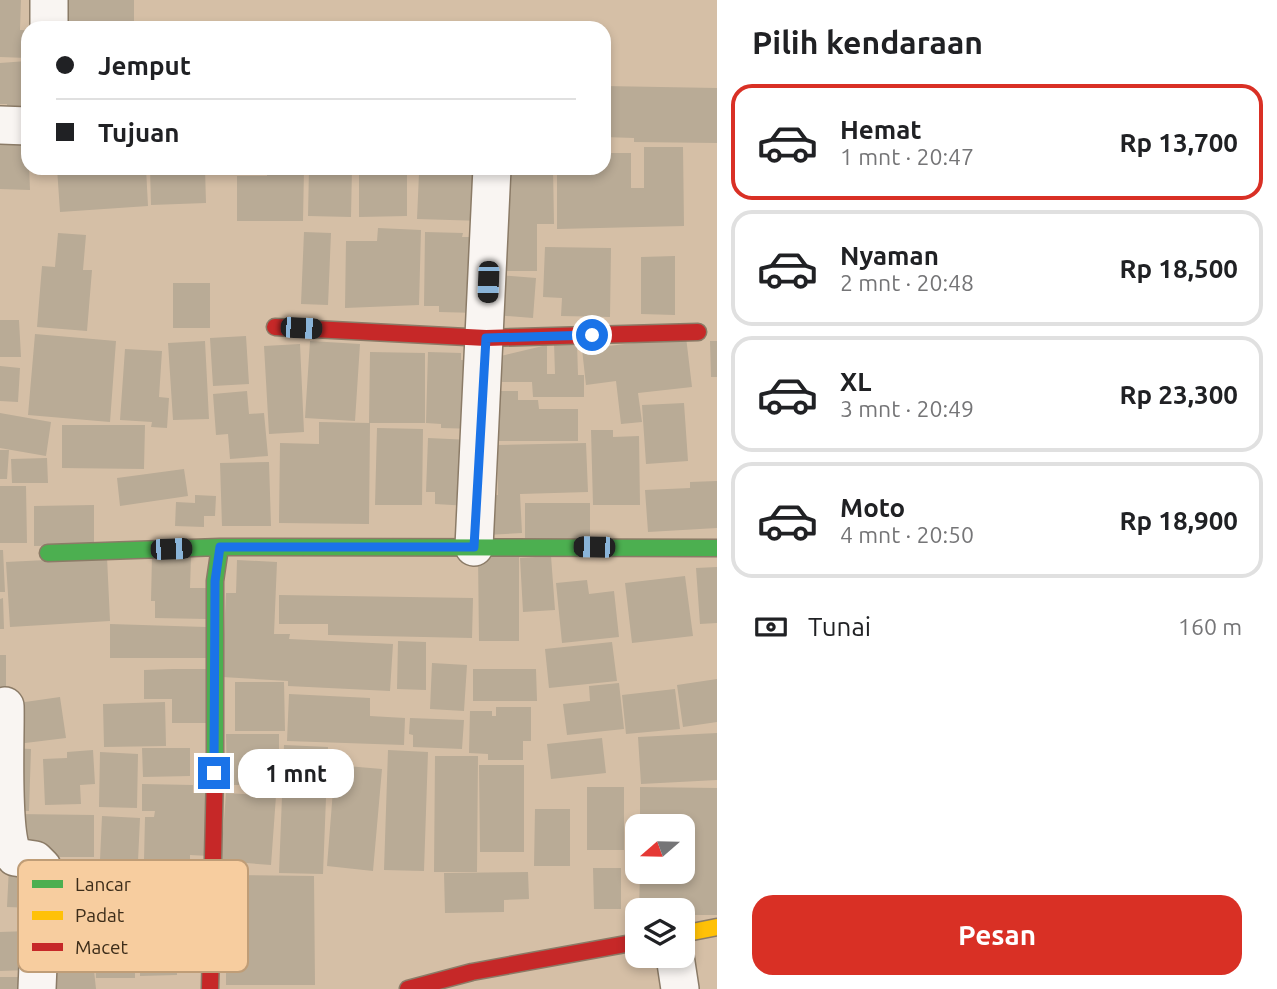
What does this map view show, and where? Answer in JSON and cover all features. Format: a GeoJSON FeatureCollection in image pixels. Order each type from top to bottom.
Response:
{"type":"FeatureCollection","features":[{"type":"Feature","properties":{"kind":"street"},"geometry":{"type":"LineString","coordinates":[[49,0],[49,21]]}},
{"type":"Feature","properties":{"kind":"street"},"geometry":{"type":"LineString","coordinates":[[0,125],[21,126]]}},
{"type":"Feature","properties":{"kind":"street"},"geometry":{"type":"LineString","coordinates":[[474,547],[492,175]]}},
{"type":"Feature","properties":{"kind":"street"},"geometry":{"type":"LineString","coordinates":[[275,327],[486,338],[698,332]]}},
{"type":"Feature","properties":{"kind":"street"},"geometry":{"type":"LineString","coordinates":[[214,860],[214,594],[220,547]]}},
{"type":"Feature","properties":{"kind":"street"},"geometry":{"type":"LineString","coordinates":[[48,553],[220,547],[717,548]]}},
{"type":"Feature","properties":{"kind":"street"},"geometry":{"type":"LineString","coordinates":[[5,706],[4,780],[8,845],[15,857],[35,860]]}},
{"type":"Feature","properties":{"kind":"street"},"geometry":{"type":"LineString","coordinates":[[695,931],[717,927]]}},
{"type":"Feature","properties":{"kind":"street"},"geometry":{"type":"LineString","coordinates":[[408,989],[472,972],[625,944]]}},
{"type":"Feature","properties":{"kind":"street"},"geometry":{"type":"LineString","coordinates":[[677,968],[680,989]]}},
{"type":"Feature","properties":{"kind":"building"},"geometry":{"type":"Polygon","coordinates":[[[0,0],[21,0],[21,58],[0,57],[0,0]]]}},
{"type":"Feature","properties":{"kind":"building"},"geometry":{"type":"Polygon","coordinates":[[[58,0],[134,0],[134,21],[59,21],[58,0]]]}},
{"type":"Feature","properties":{"kind":"building"},"geometry":{"type":"Polygon","coordinates":[[[21,61],[21,111],[7,112],[7,104],[0,104],[0,63],[21,61]]]}},
{"type":"Feature","properties":{"kind":"building"},"geometry":{"type":"Polygon","coordinates":[[[611,86],[717,88],[717,143],[634,142],[634,138],[611,137],[611,86]]]}},
{"type":"Feature","properties":{"kind":"building"},"geometry":{"type":"Polygon","coordinates":[[[0,138],[21,139],[21,175],[29,175],[30,190],[0,189],[0,138]]]}},
{"type":"Feature","properties":{"kind":"building"},"geometry":{"type":"Polygon","coordinates":[[[644,147],[683,147],[684,226],[557,229],[557,175],[611,175],[611,153],[631,153],[631,188],[644,188],[644,147]]]}},
{"type":"Feature","properties":{"kind":"building"},"geometry":{"type":"Polygon","coordinates":[[[57,175],[146,175],[148,206],[60,212],[57,175]]]}},
{"type":"Feature","properties":{"kind":"building"},"geometry":{"type":"Polygon","coordinates":[[[150,175],[205,175],[206,203],[151,205],[150,175]]]}},
{"type":"Feature","properties":{"kind":"building"},"geometry":{"type":"Polygon","coordinates":[[[304,175],[303,221],[237,221],[237,176],[304,175]]]}},
{"type":"Feature","properties":{"kind":"building"},"geometry":{"type":"Polygon","coordinates":[[[309,175],[352,175],[351,217],[308,216],[309,175]]]}},
{"type":"Feature","properties":{"kind":"building"},"geometry":{"type":"Polygon","coordinates":[[[359,175],[407,175],[407,216],[359,217],[359,175]]]}},
{"type":"Feature","properties":{"kind":"building"},"geometry":{"type":"Polygon","coordinates":[[[419,175],[484,175],[483,221],[417,219],[419,175]]]}},
{"type":"Feature","properties":{"kind":"building"},"geometry":{"type":"Polygon","coordinates":[[[497,175],[553,175],[554,224],[537,224],[537,271],[498,271],[497,175]]]}},
{"type":"Feature","properties":{"kind":"building"},"geometry":{"type":"Polygon","coordinates":[[[378,228],[421,230],[419,305],[345,308],[346,241],[377,241],[378,228]]]}},
{"type":"Feature","properties":{"kind":"building"},"geometry":{"type":"Polygon","coordinates":[[[304,232],[331,233],[328,305],[301,304],[304,232]]]}},
{"type":"Feature","properties":{"kind":"building"},"geometry":{"type":"Polygon","coordinates":[[[425,232],[463,233],[462,237],[478,237],[478,313],[439,312],[439,306],[424,306],[425,232]]]}},
{"type":"Feature","properties":{"kind":"building"},"geometry":{"type":"Polygon","coordinates":[[[58,233],[86,235],[83,270],[92,270],[87,331],[37,327],[42,266],[55,267],[58,233]]]}},
{"type":"Feature","properties":{"kind":"building"},"geometry":{"type":"Polygon","coordinates":[[[545,247],[611,248],[610,317],[561,316],[562,298],[543,297],[545,247]]]}},
{"type":"Feature","properties":{"kind":"building"},"geometry":{"type":"Polygon","coordinates":[[[675,256],[675,315],[641,314],[641,257],[675,256]]]}},
{"type":"Feature","properties":{"kind":"building"},"geometry":{"type":"Polygon","coordinates":[[[498,275],[536,278],[533,318],[494,315],[498,275]]]}},
{"type":"Feature","properties":{"kind":"building"},"geometry":{"type":"Polygon","coordinates":[[[173,283],[210,283],[210,328],[173,328],[173,283]]]}},
{"type":"Feature","properties":{"kind":"building"},"geometry":{"type":"Polygon","coordinates":[[[0,320],[19,320],[21,357],[0,357],[0,320]]]}},
{"type":"Feature","properties":{"kind":"building"},"geometry":{"type":"Polygon","coordinates":[[[35,334],[116,341],[110,422],[28,415],[35,334]]]}},
{"type":"Feature","properties":{"kind":"building"},"geometry":{"type":"Polygon","coordinates":[[[246,336],[249,384],[213,386],[210,338],[246,336]]]}},
{"type":"Feature","properties":{"kind":"building"},"geometry":{"type":"Polygon","coordinates":[[[686,337],[692,387],[638,393],[642,422],[621,424],[616,381],[586,385],[582,349],[686,337]]]}},
{"type":"Feature","properties":{"kind":"building"},"geometry":{"type":"Polygon","coordinates":[[[205,341],[209,419],[173,420],[168,343],[205,341]]]}},
{"type":"Feature","properties":{"kind":"building"},"geometry":{"type":"Polygon","coordinates":[[[310,341],[360,344],[355,421],[305,418],[310,341]]]}},
{"type":"Feature","properties":{"kind":"building"},"geometry":{"type":"Polygon","coordinates":[[[710,341],[717,341],[717,377],[711,377],[710,341]]]}},
{"type":"Feature","properties":{"kind":"building"},"geometry":{"type":"Polygon","coordinates":[[[554,342],[577,342],[578,375],[584,375],[584,397],[533,397],[532,382],[502,382],[501,356],[547,345],[547,374],[555,374],[554,342]]]}},
{"type":"Feature","properties":{"kind":"building"},"geometry":{"type":"Polygon","coordinates":[[[300,344],[304,432],[269,434],[264,346],[300,344]]]}},
{"type":"Feature","properties":{"kind":"building"},"geometry":{"type":"Polygon","coordinates":[[[125,349],[162,351],[159,397],[169,398],[167,428],[151,427],[152,422],[120,420],[125,349]]]}},
{"type":"Feature","properties":{"kind":"building"},"geometry":{"type":"Polygon","coordinates":[[[370,352],[425,353],[425,423],[369,423],[370,352]]]}},
{"type":"Feature","properties":{"kind":"building"},"geometry":{"type":"Polygon","coordinates":[[[428,352],[461,353],[461,360],[478,360],[477,429],[441,428],[441,424],[426,423],[428,352]]]}},
{"type":"Feature","properties":{"kind":"building"},"geometry":{"type":"Polygon","coordinates":[[[0,366],[20,368],[18,402],[0,401],[0,366]]]}},
{"type":"Feature","properties":{"kind":"building"},"geometry":{"type":"Polygon","coordinates":[[[247,391],[249,414],[264,413],[268,456],[230,459],[228,434],[216,435],[213,394],[247,391]]]}},
{"type":"Feature","properties":{"kind":"building"},"geometry":{"type":"Polygon","coordinates":[[[488,391],[518,391],[518,400],[538,400],[539,409],[578,409],[578,441],[488,441],[488,391]]]}},
{"type":"Feature","properties":{"kind":"building"},"geometry":{"type":"Polygon","coordinates":[[[684,403],[688,461],[646,464],[642,405],[684,403]]]}},
{"type":"Feature","properties":{"kind":"building"},"geometry":{"type":"Polygon","coordinates":[[[0,413],[51,422],[46,456],[0,448],[0,413]]]}},
{"type":"Feature","properties":{"kind":"building"},"geometry":{"type":"Polygon","coordinates":[[[319,422],[370,423],[369,524],[279,523],[280,443],[319,444],[319,422]]]}},
{"type":"Feature","properties":{"kind":"building"},"geometry":{"type":"Polygon","coordinates":[[[62,425],[145,425],[144,469],[62,468],[62,425]]]}},
{"type":"Feature","properties":{"kind":"building"},"geometry":{"type":"Polygon","coordinates":[[[377,428],[423,429],[422,505],[375,505],[377,428]]]}},
{"type":"Feature","properties":{"kind":"building"},"geometry":{"type":"Polygon","coordinates":[[[591,430],[613,430],[613,437],[639,436],[640,505],[593,505],[591,430]]]}},
{"type":"Feature","properties":{"kind":"building"},"geometry":{"type":"Polygon","coordinates":[[[428,438],[471,440],[469,506],[435,504],[435,492],[426,492],[428,438]]]}},
{"type":"Feature","properties":{"kind":"building"},"geometry":{"type":"Polygon","coordinates":[[[586,443],[588,492],[520,494],[522,533],[486,535],[485,496],[498,495],[497,445],[586,443]]]}},
{"type":"Feature","properties":{"kind":"building"},"geometry":{"type":"Polygon","coordinates":[[[0,450],[9,450],[7,479],[0,479],[0,450]]]}},
{"type":"Feature","properties":{"kind":"building"},"geometry":{"type":"Polygon","coordinates":[[[47,458],[48,483],[12,483],[11,459],[47,458]]]}},
{"type":"Feature","properties":{"kind":"building"},"geometry":{"type":"Polygon","coordinates":[[[269,462],[271,526],[222,526],[220,463],[269,462]]]}},
{"type":"Feature","properties":{"kind":"building"},"geometry":{"type":"Polygon","coordinates":[[[184,469],[188,496],[120,506],[117,478],[184,469]]]}},
{"type":"Feature","properties":{"kind":"building"},"geometry":{"type":"Polygon","coordinates":[[[717,481],[717,528],[648,532],[645,490],[690,488],[690,482],[717,481]]]}},
{"type":"Feature","properties":{"kind":"building"},"geometry":{"type":"Polygon","coordinates":[[[0,486],[26,486],[27,543],[0,543],[0,486]]]}},
{"type":"Feature","properties":{"kind":"building"},"geometry":{"type":"Polygon","coordinates":[[[195,495],[216,496],[215,516],[204,516],[204,527],[175,526],[176,502],[195,503],[195,495]]]}},
{"type":"Feature","properties":{"kind":"building"},"geometry":{"type":"Polygon","coordinates":[[[525,503],[590,503],[590,538],[525,538],[525,503]]]}},
{"type":"Feature","properties":{"kind":"building"},"geometry":{"type":"Polygon","coordinates":[[[94,505],[94,545],[34,546],[34,506],[94,505]]]}},
{"type":"Feature","properties":{"kind":"building"},"geometry":{"type":"Polygon","coordinates":[[[0,550],[3,550],[5,592],[0,592],[0,550]]]}},
{"type":"Feature","properties":{"kind":"building"},"geometry":{"type":"Polygon","coordinates":[[[152,556],[191,557],[190,588],[207,588],[207,619],[155,618],[155,601],[151,601],[152,556]]]}},
{"type":"Feature","properties":{"kind":"building"},"geometry":{"type":"Polygon","coordinates":[[[478,556],[519,556],[519,641],[479,641],[478,556]]]}},
{"type":"Feature","properties":{"kind":"building"},"geometry":{"type":"Polygon","coordinates":[[[551,556],[555,610],[523,612],[520,558],[551,556]]]}},
{"type":"Feature","properties":{"kind":"building"},"geometry":{"type":"Polygon","coordinates":[[[107,557],[110,621],[10,627],[6,562],[107,557]]]}},
{"type":"Feature","properties":{"kind":"building"},"geometry":{"type":"Polygon","coordinates":[[[237,560],[277,562],[274,634],[290,634],[289,639],[393,644],[390,691],[288,686],[288,681],[222,677],[226,593],[236,593],[237,560]]]}},
{"type":"Feature","properties":{"kind":"building"},"geometry":{"type":"Polygon","coordinates":[[[717,567],[717,623],[700,624],[696,568],[717,567]]]}},
{"type":"Feature","properties":{"kind":"building"},"geometry":{"type":"Polygon","coordinates":[[[685,576],[693,636],[632,643],[625,583],[685,576]]]}},
{"type":"Feature","properties":{"kind":"building"},"geometry":{"type":"Polygon","coordinates":[[[587,580],[589,594],[614,591],[619,637],[562,643],[556,583],[587,580]]]}},
{"type":"Feature","properties":{"kind":"building"},"geometry":{"type":"Polygon","coordinates":[[[279,595],[473,598],[472,638],[328,635],[328,624],[279,624],[279,595]]]}},
{"type":"Feature","properties":{"kind":"building"},"geometry":{"type":"Polygon","coordinates":[[[3,598],[4,629],[0,629],[0,599],[3,598]]]}},
{"type":"Feature","properties":{"kind":"building"},"geometry":{"type":"Polygon","coordinates":[[[110,624],[206,627],[206,658],[110,658],[110,624]]]}},
{"type":"Feature","properties":{"kind":"building"},"geometry":{"type":"Polygon","coordinates":[[[398,641],[426,642],[426,690],[397,689],[398,641]]]}},
{"type":"Feature","properties":{"kind":"building"},"geometry":{"type":"Polygon","coordinates":[[[612,642],[617,681],[549,688],[545,649],[612,642]]]}},
{"type":"Feature","properties":{"kind":"building"},"geometry":{"type":"Polygon","coordinates":[[[0,655],[6,655],[6,701],[0,701],[0,655]]]}},
{"type":"Feature","properties":{"kind":"building"},"geometry":{"type":"Polygon","coordinates":[[[432,663],[467,665],[464,711],[430,709],[432,663]]]}},
{"type":"Feature","properties":{"kind":"building"},"geometry":{"type":"Polygon","coordinates":[[[207,669],[206,723],[172,723],[172,699],[144,699],[144,670],[207,669]]]}},
{"type":"Feature","properties":{"kind":"building"},"geometry":{"type":"Polygon","coordinates":[[[473,669],[536,669],[537,701],[473,701],[473,669]]]}},
{"type":"Feature","properties":{"kind":"building"},"geometry":{"type":"Polygon","coordinates":[[[717,679],[717,722],[683,727],[677,685],[717,679]]]}},
{"type":"Feature","properties":{"kind":"building"},"geometry":{"type":"Polygon","coordinates":[[[235,682],[284,682],[285,731],[235,731],[235,682]]]}},
{"type":"Feature","properties":{"kind":"building"},"geometry":{"type":"Polygon","coordinates":[[[619,683],[624,729],[567,735],[563,704],[590,701],[589,686],[619,683]]]}},
{"type":"Feature","properties":{"kind":"building"},"geometry":{"type":"Polygon","coordinates":[[[675,689],[680,729],[626,734],[622,695],[675,689]]]}},
{"type":"Feature","properties":{"kind":"building"},"geometry":{"type":"Polygon","coordinates":[[[289,694],[370,698],[370,716],[405,718],[404,745],[287,741],[289,694]]]}},
{"type":"Feature","properties":{"kind":"building"},"geometry":{"type":"Polygon","coordinates":[[[60,697],[66,738],[17,744],[11,704],[60,697]]]}},
{"type":"Feature","properties":{"kind":"building"},"geometry":{"type":"Polygon","coordinates":[[[165,702],[166,746],[104,747],[103,704],[165,702]]]}},
{"type":"Feature","properties":{"kind":"building"},"geometry":{"type":"Polygon","coordinates":[[[496,707],[531,707],[531,741],[523,741],[523,760],[488,760],[488,754],[469,753],[470,711],[492,711],[492,716],[496,716],[496,707]]]}},
{"type":"Feature","properties":{"kind":"building"},"geometry":{"type":"Polygon","coordinates":[[[410,718],[464,720],[462,749],[413,747],[413,735],[409,734],[410,718]]]}},
{"type":"Feature","properties":{"kind":"building"},"geometry":{"type":"Polygon","coordinates":[[[717,733],[717,780],[641,784],[638,737],[717,733]]]}},
{"type":"Feature","properties":{"kind":"building"},"geometry":{"type":"Polygon","coordinates":[[[226,734],[279,734],[279,785],[227,785],[226,734]]]}},
{"type":"Feature","properties":{"kind":"building"},"geometry":{"type":"Polygon","coordinates":[[[602,738],[606,773],[551,779],[547,744],[602,738]]]}},
{"type":"Feature","properties":{"kind":"building"},"geometry":{"type":"Polygon","coordinates":[[[284,745],[328,747],[323,874],[279,873],[284,745]]]}},
{"type":"Feature","properties":{"kind":"building"},"geometry":{"type":"Polygon","coordinates":[[[9,748],[31,749],[29,811],[7,810],[9,748]]]}},
{"type":"Feature","properties":{"kind":"building"},"geometry":{"type":"Polygon","coordinates":[[[142,748],[190,748],[190,776],[143,777],[142,748]]]}},
{"type":"Feature","properties":{"kind":"building"},"geometry":{"type":"Polygon","coordinates":[[[93,750],[95,784],[80,785],[81,804],[45,805],[43,759],[67,758],[67,752],[93,750]]]}},
{"type":"Feature","properties":{"kind":"building"},"geometry":{"type":"Polygon","coordinates":[[[388,750],[428,752],[424,871],[384,870],[388,750]]]}},
{"type":"Feature","properties":{"kind":"building"},"geometry":{"type":"Polygon","coordinates":[[[100,752],[138,754],[137,808],[99,807],[100,752]]]}},
{"type":"Feature","properties":{"kind":"building"},"geometry":{"type":"Polygon","coordinates":[[[435,756],[478,756],[477,872],[434,872],[435,756]]]}},
{"type":"Feature","properties":{"kind":"building"},"geometry":{"type":"Polygon","coordinates":[[[335,765],[382,769],[373,871],[327,866],[335,765]]]}},
{"type":"Feature","properties":{"kind":"building"},"geometry":{"type":"Polygon","coordinates":[[[479,765],[524,765],[524,852],[480,852],[479,765]]]}},
{"type":"Feature","properties":{"kind":"building"},"geometry":{"type":"Polygon","coordinates":[[[142,784],[193,785],[193,793],[211,793],[209,856],[190,855],[190,860],[144,860],[145,817],[154,817],[155,811],[142,811],[142,784]]]}},
{"type":"Feature","properties":{"kind":"building"},"geometry":{"type":"Polygon","coordinates":[[[587,787],[624,787],[624,850],[587,850],[587,787]]]}},
{"type":"Feature","properties":{"kind":"building"},"geometry":{"type":"Polygon","coordinates":[[[640,787],[717,788],[717,915],[695,915],[695,898],[639,898],[640,884],[695,884],[695,814],[640,814],[640,787]]]}},
{"type":"Feature","properties":{"kind":"building"},"geometry":{"type":"Polygon","coordinates":[[[226,793],[276,796],[271,865],[248,863],[248,860],[221,860],[226,793]]]}},
{"type":"Feature","properties":{"kind":"building"},"geometry":{"type":"Polygon","coordinates":[[[535,809],[570,809],[570,866],[534,866],[535,809]]]}},
{"type":"Feature","properties":{"kind":"building"},"geometry":{"type":"Polygon","coordinates":[[[16,814],[94,815],[94,857],[16,857],[16,814]]]}},
{"type":"Feature","properties":{"kind":"building"},"geometry":{"type":"Polygon","coordinates":[[[102,816],[140,818],[138,860],[100,860],[102,816]]]}},
{"type":"Feature","properties":{"kind":"building"},"geometry":{"type":"Polygon","coordinates":[[[9,866],[18,866],[18,907],[7,907],[9,866]]]}},
{"type":"Feature","properties":{"kind":"building"},"geometry":{"type":"Polygon","coordinates":[[[593,868],[621,868],[621,909],[594,909],[593,868]]]}},
{"type":"Feature","properties":{"kind":"building"},"geometry":{"type":"Polygon","coordinates":[[[528,872],[529,899],[504,900],[504,912],[445,913],[444,873],[528,872]]]}},
{"type":"Feature","properties":{"kind":"building"},"geometry":{"type":"Polygon","coordinates":[[[248,875],[314,876],[315,985],[226,985],[226,972],[248,972],[248,875]]]}},
{"type":"Feature","properties":{"kind":"building"},"geometry":{"type":"Polygon","coordinates":[[[18,931],[18,970],[0,971],[0,932],[18,931]]]}},
{"type":"Feature","properties":{"kind":"building"},"geometry":{"type":"Polygon","coordinates":[[[42,972],[94,972],[96,989],[44,989],[42,972]]]}},
{"type":"Feature","properties":{"kind":"building"},"geometry":{"type":"Polygon","coordinates":[[[96,972],[135,972],[135,978],[96,978],[96,972]]]}},
{"type":"Feature","properties":{"kind":"building"},"geometry":{"type":"Polygon","coordinates":[[[140,972],[177,972],[177,975],[140,976],[140,972]]]}},
{"type":"Feature","properties":{"kind":"building"},"geometry":{"type":"Polygon","coordinates":[[[0,977],[32,977],[31,989],[0,989],[0,977]]]}},
{"type":"Feature","properties":{"kind":"traffic: fast"},"geometry":{"type":"LineString","coordinates":[[48,553],[220,547],[717,548]]}},
{"type":"Feature","properties":{"kind":"traffic: fast"},"geometry":{"type":"LineString","coordinates":[[215,770],[215,581],[220,547]]}},
{"type":"Feature","properties":{"kind":"traffic: slow"},"geometry":{"type":"LineString","coordinates":[[695,931],[717,927]]}},
{"type":"Feature","properties":{"kind":"traffic: jam"},"geometry":{"type":"LineString","coordinates":[[275,327],[486,338],[698,332]]}},
{"type":"Feature","properties":{"kind":"traffic: jam"},"geometry":{"type":"LineString","coordinates":[[213,860],[215,770]]}},
{"type":"Feature","properties":{"kind":"traffic: jam"},"geometry":{"type":"LineString","coordinates":[[408,989],[472,972],[625,944]]}},
{"type":"Feature","properties":{"kind":"traffic: jam"},"geometry":{"type":"LineString","coordinates":[[210,972],[210,989]]}},
{"type":"Feature","properties":{"kind":"route"},"geometry":{"type":"LineString","coordinates":[[214,773],[215,581],[220,547],[474,547],[486,338],[592,335]]}}]}
